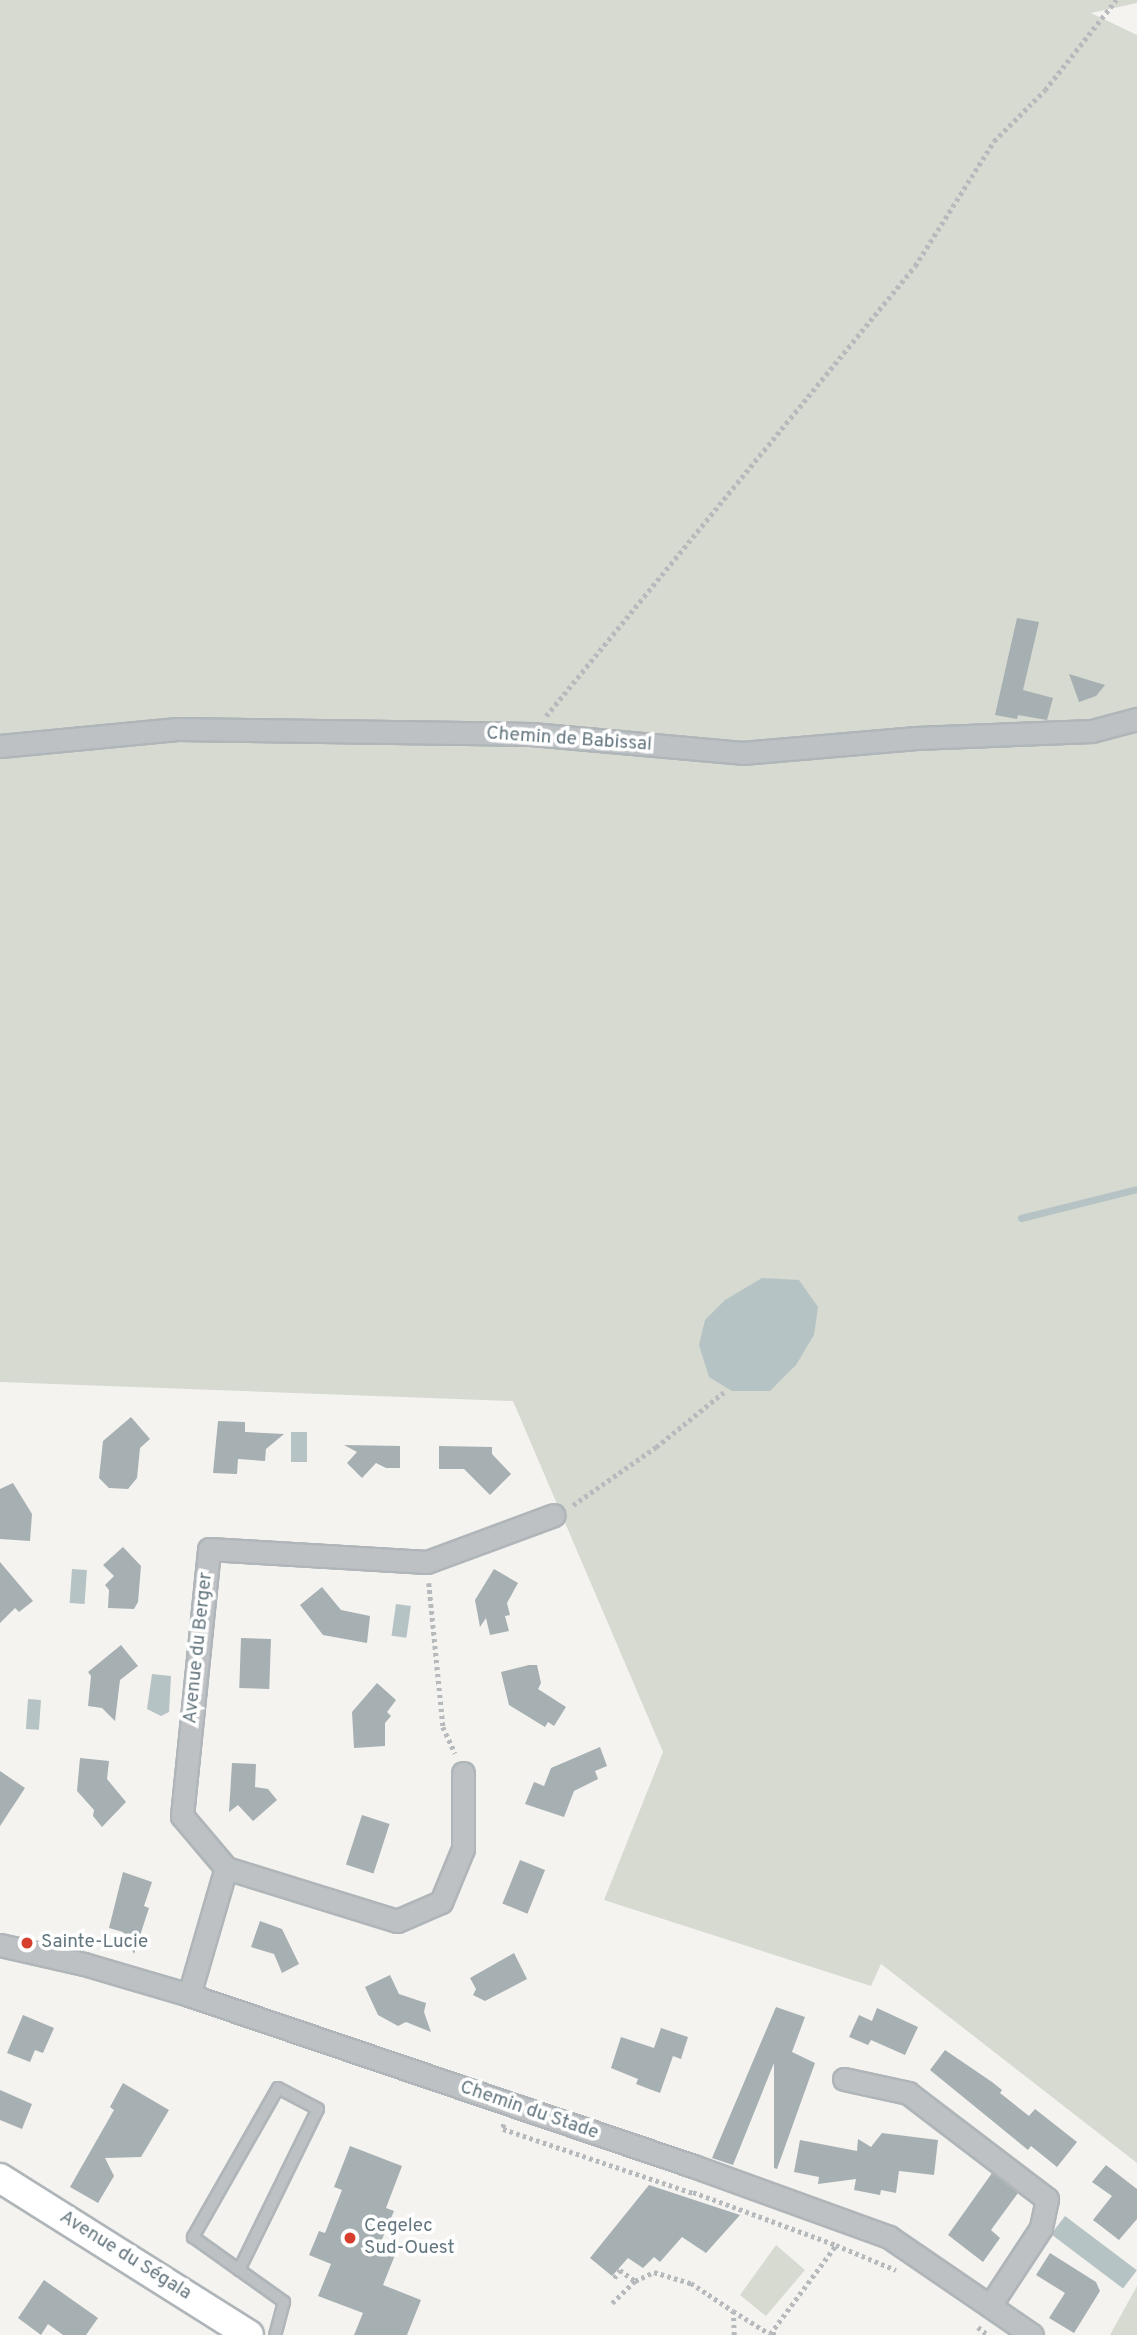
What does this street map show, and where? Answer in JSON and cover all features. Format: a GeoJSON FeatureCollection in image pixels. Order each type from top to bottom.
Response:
{"type":"FeatureCollection","features":[{"type":"Feature","properties":{"kind":"street","name":"Chemin de Babissal"},"geometry":{"type":"LineString","coordinates":[[0,746],[177,729],[531,734],[743,753],[916,738],[1091,731],[1137,719]]}},
{"type":"Feature","properties":{"kind":"street","name":"Avenue du Berger"},"geometry":{"type":"LineString","coordinates":[[226,1868],[182,1816],[209,1549],[427,1562],[554,1516]]}},
{"type":"Feature","properties":{"kind":"street"},"geometry":{"type":"LineString","coordinates":[[189,1995],[226,1868],[397,1921],[441,1902],[463,1849],[463,1773]]}},
{"type":"Feature","properties":{"kind":"street","name":"Chemin du Stade"},"geometry":{"type":"LineString","coordinates":[[0,1945],[84,1964],[189,1995],[680,2162],[889,2237],[991,2304],[1032,2335]]}},
{"type":"Feature","properties":{"kind":"street"},"geometry":{"type":"LineString","coordinates":[[844,2079],[908,2093],[1046,2199],[1041,2228],[991,2304]]}},
{"type":"Feature","properties":{"kind":"street","name":"Avenue du Ségala"},"geometry":{"type":"LineString","coordinates":[[0,2178],[249,2335]]}},
{"type":"Feature","properties":{"kind":"lane"},"geometry":{"type":"LineString","coordinates":[[239,2270],[318,2109],[278,2088],[193,2237],[239,2270],[284,2302],[275,2335]]}},
{"type":"Feature","properties":{"kind":"path"},"geometry":{"type":"LineString","coordinates":[[531,734],[915,266],[994,141],[1045,90],[1116,0]]}},
{"type":"Feature","properties":{"kind":"path"},"geometry":{"type":"LineString","coordinates":[[554,1516],[586,1497],[724,1392]]}},
{"type":"Feature","properties":{"kind":"path"},"geometry":{"type":"LineString","coordinates":[[427,1562],[443,1727],[463,1773]]}},
{"type":"Feature","properties":{"kind":"path"},"geometry":{"type":"LineString","coordinates":[[770,2334],[836,2245],[898,2271]]}},
{"type":"Feature","properties":{"kind":"path"},"geometry":{"type":"LineString","coordinates":[[614,2278],[620,2270],[635,2281]]}},
{"type":"Feature","properties":{"kind":"path"},"geometry":{"type":"LineString","coordinates":[[612,2303],[635,2281],[654,2272],[691,2283],[770,2334],[776,2335]]}},
{"type":"Feature","properties":{"kind":"path"},"geometry":{"type":"LineString","coordinates":[[733,2311],[734,2335]]}},
{"type":"Feature","properties":{"kind":"path"},"geometry":{"type":"LineString","coordinates":[[966,2319],[988,2335]]}},
{"type":"Feature","properties":{"kind":"shaded area"},"geometry":{"type":"Polygon","coordinates":[[[0,0],[1137,0],[1137,3],[1091,13],[1137,35],[1137,2163],[881,1964],[871,1986],[604,1900],[663,1752],[513,1401],[0,1382],[0,0]]]}},
{"type":"Feature","properties":{"kind":"shaded area"},"geometry":{"type":"Polygon","coordinates":[[[762,1278],[799,1280],[818,1307],[814,1335],[796,1365],[770,1391],[732,1391],[709,1377],[699,1345],[705,1320],[725,1300],[762,1278]]]}},
{"type":"Feature","properties":{"kind":"shaded area"},"geometry":{"type":"Polygon","coordinates":[[[291,1432],[307,1432],[307,1462],[291,1462],[291,1432]]]}},
{"type":"Feature","properties":{"kind":"shaded area"},"geometry":{"type":"Polygon","coordinates":[[[72,1569],[87,1570],[85,1604],[70,1603],[72,1569]]]}},
{"type":"Feature","properties":{"kind":"shaded area"},"geometry":{"type":"Polygon","coordinates":[[[396,1604],[411,1606],[406,1638],[392,1636],[396,1604]]]}},
{"type":"Feature","properties":{"kind":"shaded area"},"geometry":{"type":"Polygon","coordinates":[[[152,1674],[171,1676],[169,1712],[161,1716],[147,1709],[152,1674]]]}},
{"type":"Feature","properties":{"kind":"shaded area"},"geometry":{"type":"Polygon","coordinates":[[[28,1699],[41,1700],[39,1730],[26,1729],[28,1699]]]}},
{"type":"Feature","properties":{"kind":"shaded area"},"geometry":{"type":"Polygon","coordinates":[[[1065,2216],[1137,2270],[1123,2289],[1051,2234],[1065,2216]]]}},
{"type":"Feature","properties":{"kind":"shaded area"},"geometry":{"type":"Polygon","coordinates":[[[776,2245],[805,2270],[766,2316],[740,2295],[776,2245]]]}},
{"type":"Feature","properties":{"kind":"shaded area"},"geometry":{"type":"Polygon","coordinates":[[[1137,2286],[1137,2335],[1110,2335],[1137,2286]]]}},
{"type":"Feature","properties":{"kind":"building"},"geometry":{"type":"Polygon","coordinates":[[[1017,618],[1039,622],[1023,690],[1053,698],[1047,720],[1018,715],[1017,719],[995,715],[1017,618]]]}},
{"type":"Feature","properties":{"kind":"building"},"geometry":{"type":"Polygon","coordinates":[[[1069,674],[1105,685],[1096,696],[1079,702],[1069,674]]]}},
{"type":"Feature","properties":{"kind":"building"},"geometry":{"type":"Polygon","coordinates":[[[131,1417],[150,1439],[140,1448],[137,1478],[128,1489],[109,1488],[99,1478],[103,1441],[131,1417]]]}},
{"type":"Feature","properties":{"kind":"building"},"geometry":{"type":"Polygon","coordinates":[[[218,1421],[245,1422],[245,1432],[284,1434],[266,1449],[265,1461],[238,1459],[237,1474],[213,1473],[218,1421]]]}},
{"type":"Feature","properties":{"kind":"building"},"geometry":{"type":"Polygon","coordinates":[[[344,1445],[400,1446],[400,1468],[386,1468],[376,1463],[362,1478],[347,1463],[357,1452],[344,1445]]]}},
{"type":"Feature","properties":{"kind":"building"},"geometry":{"type":"Polygon","coordinates":[[[439,1446],[492,1447],[492,1454],[511,1474],[490,1495],[464,1469],[439,1469],[439,1446]]]}},
{"type":"Feature","properties":{"kind":"building"},"geometry":{"type":"Polygon","coordinates":[[[13,1483],[32,1514],[30,1541],[0,1539],[0,1489],[13,1483]]]}},
{"type":"Feature","properties":{"kind":"building"},"geometry":{"type":"Polygon","coordinates":[[[123,1547],[141,1566],[138,1602],[134,1609],[108,1608],[109,1590],[105,1585],[114,1576],[103,1565],[123,1547]]]}},
{"type":"Feature","properties":{"kind":"building"},"geometry":{"type":"Polygon","coordinates":[[[0,1562],[33,1601],[19,1612],[15,1608],[0,1623],[0,1562]]]}},
{"type":"Feature","properties":{"kind":"building"},"geometry":{"type":"Polygon","coordinates":[[[494,1569],[518,1583],[507,1603],[510,1615],[505,1616],[509,1631],[490,1635],[486,1618],[480,1627],[475,1600],[494,1569]]]}},
{"type":"Feature","properties":{"kind":"building"},"geometry":{"type":"Polygon","coordinates":[[[322,1587],[341,1610],[370,1616],[367,1643],[323,1635],[300,1605],[322,1587]]]}},
{"type":"Feature","properties":{"kind":"building"},"geometry":{"type":"Polygon","coordinates":[[[241,1638],[271,1639],[269,1689],[239,1688],[241,1638]]]}},
{"type":"Feature","properties":{"kind":"building"},"geometry":{"type":"Polygon","coordinates":[[[121,1645],[138,1666],[120,1680],[115,1721],[102,1708],[88,1706],[91,1676],[88,1672],[121,1645]]]}},
{"type":"Feature","properties":{"kind":"building"},"geometry":{"type":"Polygon","coordinates":[[[537,1665],[541,1683],[538,1689],[566,1707],[554,1726],[548,1722],[545,1727],[509,1705],[501,1672],[537,1665]]]}},
{"type":"Feature","properties":{"kind":"building"},"geometry":{"type":"Polygon","coordinates":[[[377,1683],[396,1700],[387,1712],[391,1716],[385,1723],[385,1746],[354,1748],[352,1712],[377,1683]]]}},
{"type":"Feature","properties":{"kind":"building"},"geometry":{"type":"Polygon","coordinates":[[[600,1747],[607,1766],[595,1771],[598,1779],[574,1791],[564,1817],[525,1804],[534,1782],[544,1786],[551,1768],[600,1747]]]}},
{"type":"Feature","properties":{"kind":"building"},"geometry":{"type":"Polygon","coordinates":[[[80,1758],[109,1761],[107,1779],[126,1802],[102,1827],[93,1816],[94,1810],[77,1791],[80,1758]]]}},
{"type":"Feature","properties":{"kind":"building"},"geometry":{"type":"Polygon","coordinates":[[[232,1763],[256,1764],[255,1787],[268,1789],[277,1800],[253,1821],[238,1805],[229,1812],[232,1763]]]}},
{"type":"Feature","properties":{"kind":"building"},"geometry":{"type":"Polygon","coordinates":[[[0,1771],[25,1788],[0,1826],[0,1771]]]}},
{"type":"Feature","properties":{"kind":"building"},"geometry":{"type":"Polygon","coordinates":[[[362,1815],[390,1824],[374,1873],[346,1864],[362,1815]]]}},
{"type":"Feature","properties":{"kind":"building"},"geometry":{"type":"Polygon","coordinates":[[[520,1860],[545,1870],[527,1914],[502,1904],[520,1860]]]}},
{"type":"Feature","properties":{"kind":"building"},"geometry":{"type":"Polygon","coordinates":[[[123,1872],[152,1882],[144,1906],[149,1908],[134,1954],[123,1932],[109,1928],[123,1872]]]}},
{"type":"Feature","properties":{"kind":"building"},"geometry":{"type":"Polygon","coordinates":[[[260,1921],[282,1929],[299,1964],[282,1973],[274,1954],[251,1947],[260,1921]]]}},
{"type":"Feature","properties":{"kind":"building"},"geometry":{"type":"Polygon","coordinates":[[[514,1953],[527,1979],[485,2001],[473,1995],[476,1989],[470,1978],[514,1953]]]}},
{"type":"Feature","properties":{"kind":"building"},"geometry":{"type":"Polygon","coordinates":[[[390,1975],[399,1994],[426,2003],[424,2012],[431,2032],[406,2022],[398,2026],[378,2015],[365,1987],[390,1975]]]}},
{"type":"Feature","properties":{"kind":"building"},"geometry":{"type":"Polygon","coordinates":[[[776,2007],[805,2017],[792,2052],[815,2063],[777,2169],[774,2168],[774,2063],[733,2165],[712,2158],[776,2007]]]}},
{"type":"Feature","properties":{"kind":"building"},"geometry":{"type":"Polygon","coordinates":[[[877,2008],[918,2027],[905,2055],[871,2040],[868,2045],[849,2037],[859,2015],[872,2021],[877,2008]]]}},
{"type":"Feature","properties":{"kind":"building"},"geometry":{"type":"Polygon","coordinates":[[[23,2015],[54,2028],[43,2053],[35,2050],[30,2062],[7,2053],[23,2015]]]}},
{"type":"Feature","properties":{"kind":"building"},"geometry":{"type":"Polygon","coordinates":[[[661,2028],[688,2037],[681,2059],[673,2056],[660,2093],[636,2084],[638,2079],[611,2068],[621,2037],[654,2048],[661,2028]]]}},
{"type":"Feature","properties":{"kind":"building"},"geometry":{"type":"Polygon","coordinates":[[[945,2050],[992,2082],[1002,2090],[1000,2093],[1029,2116],[1035,2109],[1077,2142],[1057,2167],[1031,2146],[1028,2150],[930,2070],[945,2050]]]}},
{"type":"Feature","properties":{"kind":"building"},"geometry":{"type":"Polygon","coordinates":[[[123,2083],[169,2110],[141,2157],[105,2158],[114,2176],[98,2203],[70,2187],[114,2110],[110,2107],[123,2083]]]}},
{"type":"Feature","properties":{"kind":"building"},"geometry":{"type":"Polygon","coordinates":[[[0,2090],[32,2104],[22,2129],[0,2120],[0,2090]]]}},
{"type":"Feature","properties":{"kind":"building"},"geometry":{"type":"Polygon","coordinates":[[[882,2133],[938,2140],[934,2175],[899,2171],[896,2193],[881,2190],[880,2195],[854,2190],[856,2179],[818,2184],[819,2177],[794,2172],[800,2140],[857,2151],[858,2139],[871,2147],[882,2133]]]}},
{"type":"Feature","properties":{"kind":"building","name":"Cegelec Sud-Ouest"},"geometry":{"type":"Polygon","coordinates":[[[350,2146],[402,2166],[386,2208],[394,2211],[380,2244],[397,2250],[383,2285],[421,2300],[407,2335],[354,2335],[363,2313],[318,2296],[331,2264],[309,2255],[319,2231],[325,2233],[342,2190],[334,2187],[350,2146]]]}},
{"type":"Feature","properties":{"kind":"building"},"geometry":{"type":"Polygon","coordinates":[[[1106,2165],[1137,2189],[1137,2219],[1119,2240],[1093,2220],[1112,2196],[1092,2182],[1106,2165]]]}},
{"type":"Feature","properties":{"kind":"building"},"geometry":{"type":"Polygon","coordinates":[[[992,2173],[1018,2193],[991,2230],[1000,2238],[983,2262],[948,2235],[992,2173]]]}},
{"type":"Feature","properties":{"kind":"building"},"geometry":{"type":"Polygon","coordinates":[[[649,2185],[740,2215],[706,2253],[682,2237],[660,2262],[654,2257],[643,2268],[628,2258],[612,2276],[590,2258],[649,2185]]]}},
{"type":"Feature","properties":{"kind":"building"},"geometry":{"type":"Polygon","coordinates":[[[1050,2253],[1096,2282],[1100,2291],[1074,2333],[1049,2318],[1065,2293],[1036,2275],[1050,2253]]]}},
{"type":"Feature","properties":{"kind":"building"},"geometry":{"type":"Polygon","coordinates":[[[44,2280],[98,2318],[86,2335],[63,2335],[48,2324],[41,2335],[18,2318],[44,2280]]]}},
{"type":"Feature","properties":{"kind":"waterway"},"geometry":{"type":"LineString","coordinates":[[1021,1218],[1137,1189]]}},
{"type":"Feature","properties":{"kind":"place","name":"Sainte-Lucie"},"geometry":{"type":"Point","coordinates":[27,1943]}},
{"type":"Feature","properties":{"kind":"place","name":"Cegelec Sud-Ouest"},"geometry":{"type":"Point","coordinates":[350,2238]}}]}
